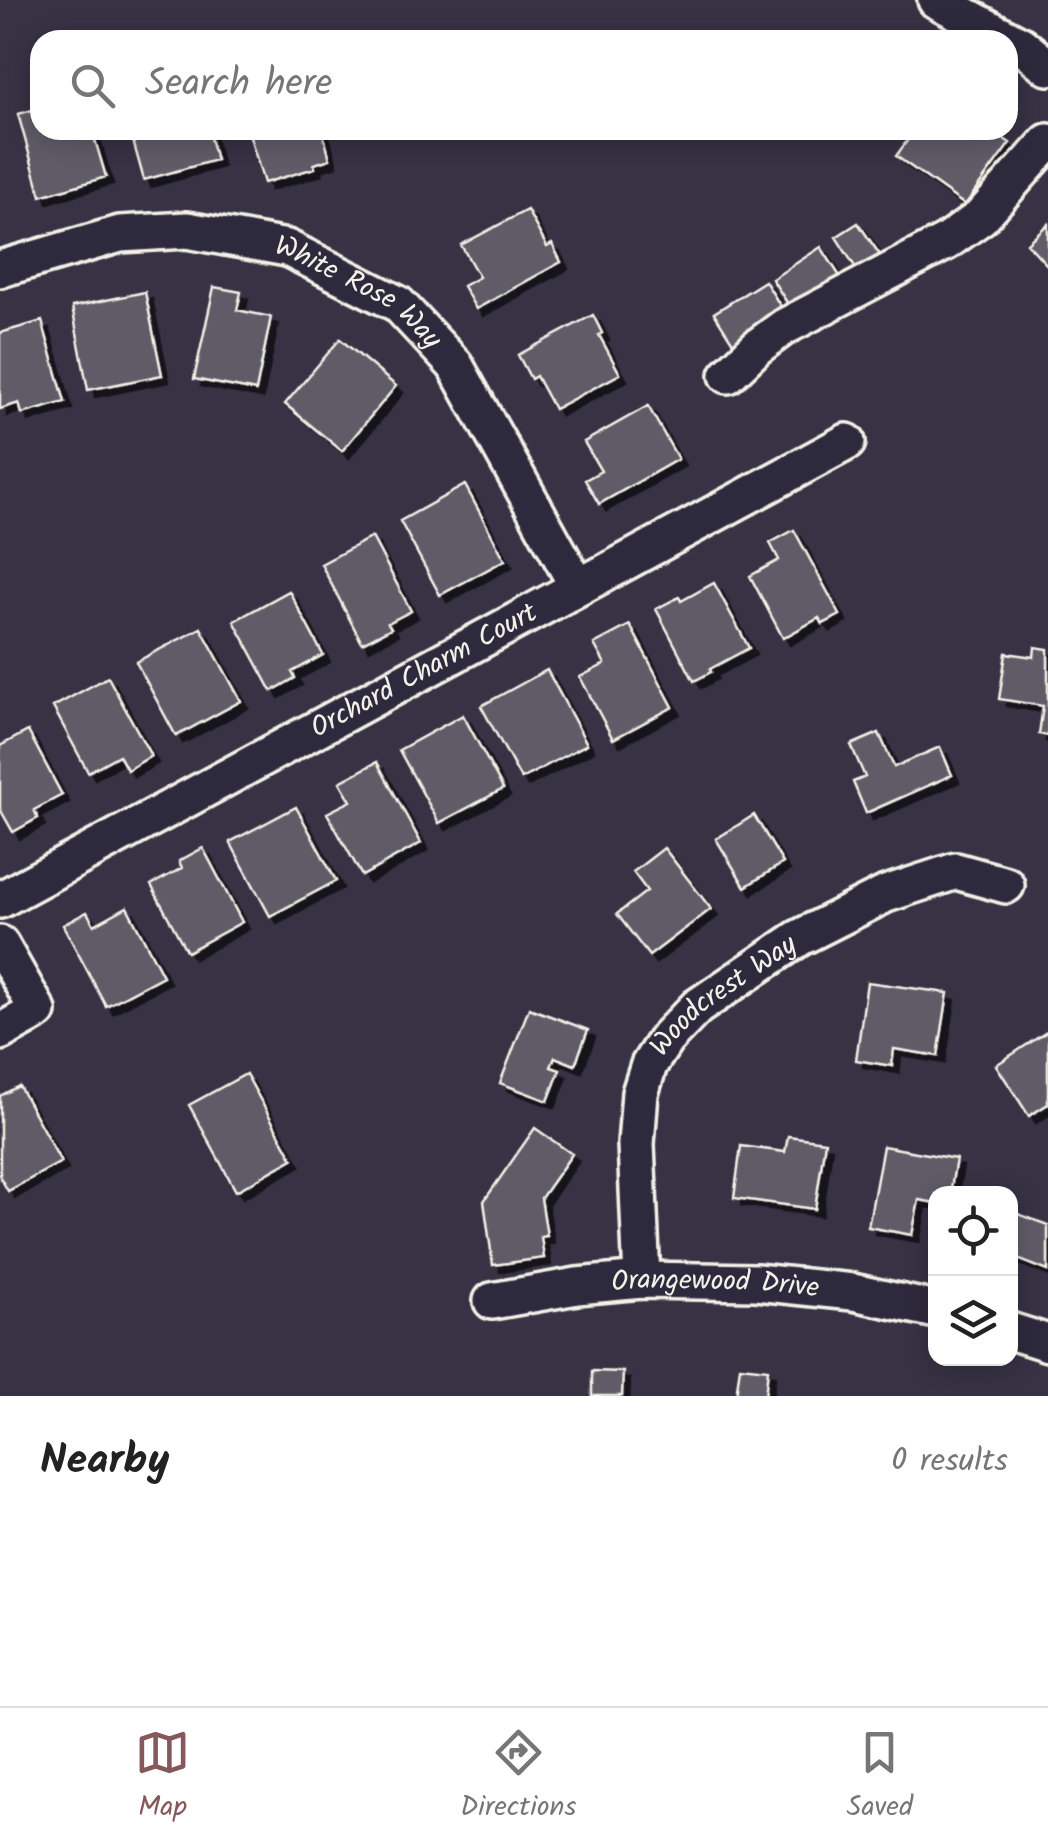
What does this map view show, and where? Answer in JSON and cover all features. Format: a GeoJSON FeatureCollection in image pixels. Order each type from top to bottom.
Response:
{"type":"FeatureCollection","features":[{"type":"Feature","properties":{"kind":"street"},"geometry":{"type":"LineString","coordinates":[[936,0],[993,30]]}},
{"type":"Feature","properties":{"kind":"street"},"geometry":{"type":"LineString","coordinates":[[1018,43],[1048,67]]}},
{"type":"Feature","properties":{"kind":"street"},"geometry":{"type":"LineString","coordinates":[[728,375],[784,327],[946,242],[981,217],[1048,142]]}},
{"type":"Feature","properties":{"kind":"street","name":"White Rose Way"},"geometry":{"type":"LineString","coordinates":[[0,269],[120,234],[187,230],[287,248],[398,304],[455,364],[578,588]]}},
{"type":"Feature","properties":{"kind":"street","name":"Orchard Charm Court"},"geometry":{"type":"LineString","coordinates":[[0,900],[847,442]]}},
{"type":"Feature","properties":{"kind":"street","name":"Woodcrest Way"},"geometry":{"type":"LineString","coordinates":[[642,1280],[636,1144],[640,1093],[649,1066],[666,1039],[697,1007],[799,938],[886,894],[956,871],[1006,885]]}},
{"type":"Feature","properties":{"kind":"street"},"geometry":{"type":"LineString","coordinates":[[0,944],[38,1011],[0,1032]]}},
{"type":"Feature","properties":{"kind":"street","name":"Orangewood Drive"},"geometry":{"type":"LineString","coordinates":[[492,1301],[577,1286],[642,1280],[756,1282],[853,1292],[928,1308]]}},
{"type":"Feature","properties":{"kind":"street"},"geometry":{"type":"LineString","coordinates":[[1018,1334],[1048,1343]]}},
{"type":"Feature","properties":{"kind":"building"},"geometry":{"type":"Polygon","coordinates":[[[30,111],[30,140],[95,140],[106,177],[41,196],[18,114],[30,111]]]}},
{"type":"Feature","properties":{"kind":"building"},"geometry":{"type":"Polygon","coordinates":[[[133,140],[211,140],[216,160],[144,180],[133,140]]]}},
{"type":"Feature","properties":{"kind":"building"},"geometry":{"type":"Polygon","coordinates":[[[251,140],[325,140],[330,159],[314,164],[315,168],[264,183],[251,140]]]}},
{"type":"Feature","properties":{"kind":"building"},"geometry":{"type":"Polygon","coordinates":[[[908,140],[1010,143],[965,205],[896,156],[908,140]]]}},
{"type":"Feature","properties":{"kind":"building"},"geometry":{"type":"Polygon","coordinates":[[[527,210],[547,247],[552,244],[561,262],[476,309],[463,286],[479,277],[461,245],[527,210]]]}},
{"type":"Feature","properties":{"kind":"building"},"geometry":{"type":"Polygon","coordinates":[[[858,223],[882,258],[859,273],[836,237],[858,223]]]}},
{"type":"Feature","properties":{"kind":"building"},"geometry":{"type":"Polygon","coordinates":[[[1048,224],[1048,266],[1027,243],[1048,224]]]}},
{"type":"Feature","properties":{"kind":"building"},"geometry":{"type":"Polygon","coordinates":[[[821,247],[843,281],[793,312],[772,279],[821,247]]]}},
{"type":"Feature","properties":{"kind":"building"},"geometry":{"type":"Polygon","coordinates":[[[765,281],[786,315],[735,346],[714,313],[765,281]]]}},
{"type":"Feature","properties":{"kind":"building"},"geometry":{"type":"Polygon","coordinates":[[[214,287],[241,292],[237,310],[271,317],[256,391],[194,379],[214,287]]]}},
{"type":"Feature","properties":{"kind":"building"},"geometry":{"type":"Polygon","coordinates":[[[145,292],[162,375],[88,390],[72,307],[145,292]]]}},
{"type":"Feature","properties":{"kind":"building"},"geometry":{"type":"Polygon","coordinates":[[[593,315],[620,374],[554,409],[536,376],[531,379],[518,355],[593,315]]]}},
{"type":"Feature","properties":{"kind":"building"},"geometry":{"type":"Polygon","coordinates":[[[42,321],[65,402],[22,414],[19,403],[0,409],[0,333],[42,321]]]}},
{"type":"Feature","properties":{"kind":"building"},"geometry":{"type":"Polygon","coordinates":[[[340,339],[396,386],[342,451],[285,404],[340,339]]]}},
{"type":"Feature","properties":{"kind":"building"},"geometry":{"type":"Polygon","coordinates":[[[648,406],[678,459],[599,504],[585,480],[601,471],[584,442],[648,406]]]}},
{"type":"Feature","properties":{"kind":"building"},"geometry":{"type":"Polygon","coordinates":[[[465,485],[505,560],[440,595],[400,521],[465,485]]]}},
{"type":"Feature","properties":{"kind":"building"},"geometry":{"type":"Polygon","coordinates":[[[794,530],[840,615],[823,624],[819,618],[783,638],[750,576],[779,560],[770,543],[794,530]]]}},
{"type":"Feature","properties":{"kind":"building"},"geometry":{"type":"Polygon","coordinates":[[[372,537],[411,611],[388,623],[391,628],[362,643],[321,564],[372,537]]]}},
{"type":"Feature","properties":{"kind":"building"},"geometry":{"type":"Polygon","coordinates":[[[714,583],[749,648],[694,681],[656,609],[714,583]]]}},
{"type":"Feature","properties":{"kind":"building"},"geometry":{"type":"Polygon","coordinates":[[[289,591],[323,655],[292,672],[295,678],[272,691],[234,621],[289,591]]]}},
{"type":"Feature","properties":{"kind":"building"},"geometry":{"type":"Polygon","coordinates":[[[630,625],[673,707],[613,739],[580,677],[605,664],[594,644],[630,625]]]}},
{"type":"Feature","properties":{"kind":"building"},"geometry":{"type":"Polygon","coordinates":[[[201,628],[241,701],[176,736],[136,662],[201,628]]]}},
{"type":"Feature","properties":{"kind":"building"},"geometry":{"type":"Polygon","coordinates":[[[1035,647],[1048,649],[1048,736],[1039,734],[1043,706],[999,699],[1006,653],[1034,657],[1035,647]]]}},
{"type":"Feature","properties":{"kind":"building"},"geometry":{"type":"Polygon","coordinates":[[[547,670],[587,744],[521,779],[481,706],[547,670]]]}},
{"type":"Feature","properties":{"kind":"building"},"geometry":{"type":"Polygon","coordinates":[[[108,677],[151,756],[127,770],[119,755],[88,772],[53,707],[108,677]]]}},
{"type":"Feature","properties":{"kind":"building"},"geometry":{"type":"Polygon","coordinates":[[[463,715],[503,789],[439,823],[399,750],[463,715]]]}},
{"type":"Feature","properties":{"kind":"building"},"geometry":{"type":"Polygon","coordinates":[[[28,731],[62,795],[34,810],[38,818],[13,832],[0,809],[0,746],[28,731]]]}},
{"type":"Feature","properties":{"kind":"building"},"geometry":{"type":"Polygon","coordinates":[[[879,733],[894,767],[940,747],[952,775],[866,813],[853,782],[865,777],[851,745],[879,733]]]}},
{"type":"Feature","properties":{"kind":"building"},"geometry":{"type":"Polygon","coordinates":[[[377,762],[421,843],[362,876],[327,813],[351,801],[340,782],[377,762]]]}},
{"type":"Feature","properties":{"kind":"building"},"geometry":{"type":"Polygon","coordinates":[[[296,807],[336,881],[270,916],[230,842],[296,807]]]}},
{"type":"Feature","properties":{"kind":"building"},"geometry":{"type":"Polygon","coordinates":[[[754,815],[783,863],[745,887],[716,839],[754,815]]]}},
{"type":"Feature","properties":{"kind":"building"},"geometry":{"type":"Polygon","coordinates":[[[203,848],[242,922],[187,952],[151,885],[182,868],[179,861],[203,848]]]}},
{"type":"Feature","properties":{"kind":"building"},"geometry":{"type":"Polygon","coordinates":[[[664,848],[711,909],[649,956],[617,914],[647,891],[633,872],[664,848]]]}},
{"type":"Feature","properties":{"kind":"building"},"geometry":{"type":"Polygon","coordinates":[[[127,907],[163,976],[106,1006],[63,925],[87,912],[94,925],[127,907]]]}},
{"type":"Feature","properties":{"kind":"building"},"geometry":{"type":"Polygon","coordinates":[[[867,982],[948,993],[938,1056],[894,1049],[892,1066],[856,1060],[867,982]]]}},
{"type":"Feature","properties":{"kind":"building"},"geometry":{"type":"Polygon","coordinates":[[[529,1008],[588,1030],[575,1065],[555,1057],[551,1067],[560,1070],[548,1101],[500,1083],[529,1008]]]}},
{"type":"Feature","properties":{"kind":"building"},"geometry":{"type":"Polygon","coordinates":[[[1048,1031],[1048,1104],[1029,1116],[996,1065],[1048,1031]]]}},
{"type":"Feature","properties":{"kind":"building"},"geometry":{"type":"Polygon","coordinates":[[[246,1074],[293,1159],[236,1191],[189,1105],[246,1074]]]}},
{"type":"Feature","properties":{"kind":"building"},"geometry":{"type":"Polygon","coordinates":[[[19,1086],[61,1162],[8,1191],[0,1177],[0,1096],[19,1086]]]}},
{"type":"Feature","properties":{"kind":"building"},"geometry":{"type":"Polygon","coordinates":[[[535,1128],[572,1154],[541,1198],[547,1236],[541,1237],[544,1258],[493,1265],[484,1201],[535,1128]]]}},
{"type":"Feature","properties":{"kind":"building"},"geometry":{"type":"Polygon","coordinates":[[[788,1136],[825,1141],[815,1209],[734,1198],[741,1146],[785,1152],[788,1136]]]}},
{"type":"Feature","properties":{"kind":"building"},"geometry":{"type":"Polygon","coordinates":[[[883,1146],[956,1159],[951,1186],[928,1186],[928,1202],[919,1200],[912,1235],[868,1227],[883,1146]]]}},
{"type":"Feature","properties":{"kind":"building"},"geometry":{"type":"Polygon","coordinates":[[[1018,1214],[1048,1225],[1048,1271],[1018,1259],[1018,1214]]]}},
{"type":"Feature","properties":{"kind":"building"},"geometry":{"type":"Polygon","coordinates":[[[740,1366],[768,1369],[765,1396],[736,1396],[740,1366]]]}},
{"type":"Feature","properties":{"kind":"building"},"geometry":{"type":"Polygon","coordinates":[[[592,1371],[623,1372],[622,1396],[592,1396],[592,1371]]]}}]}
